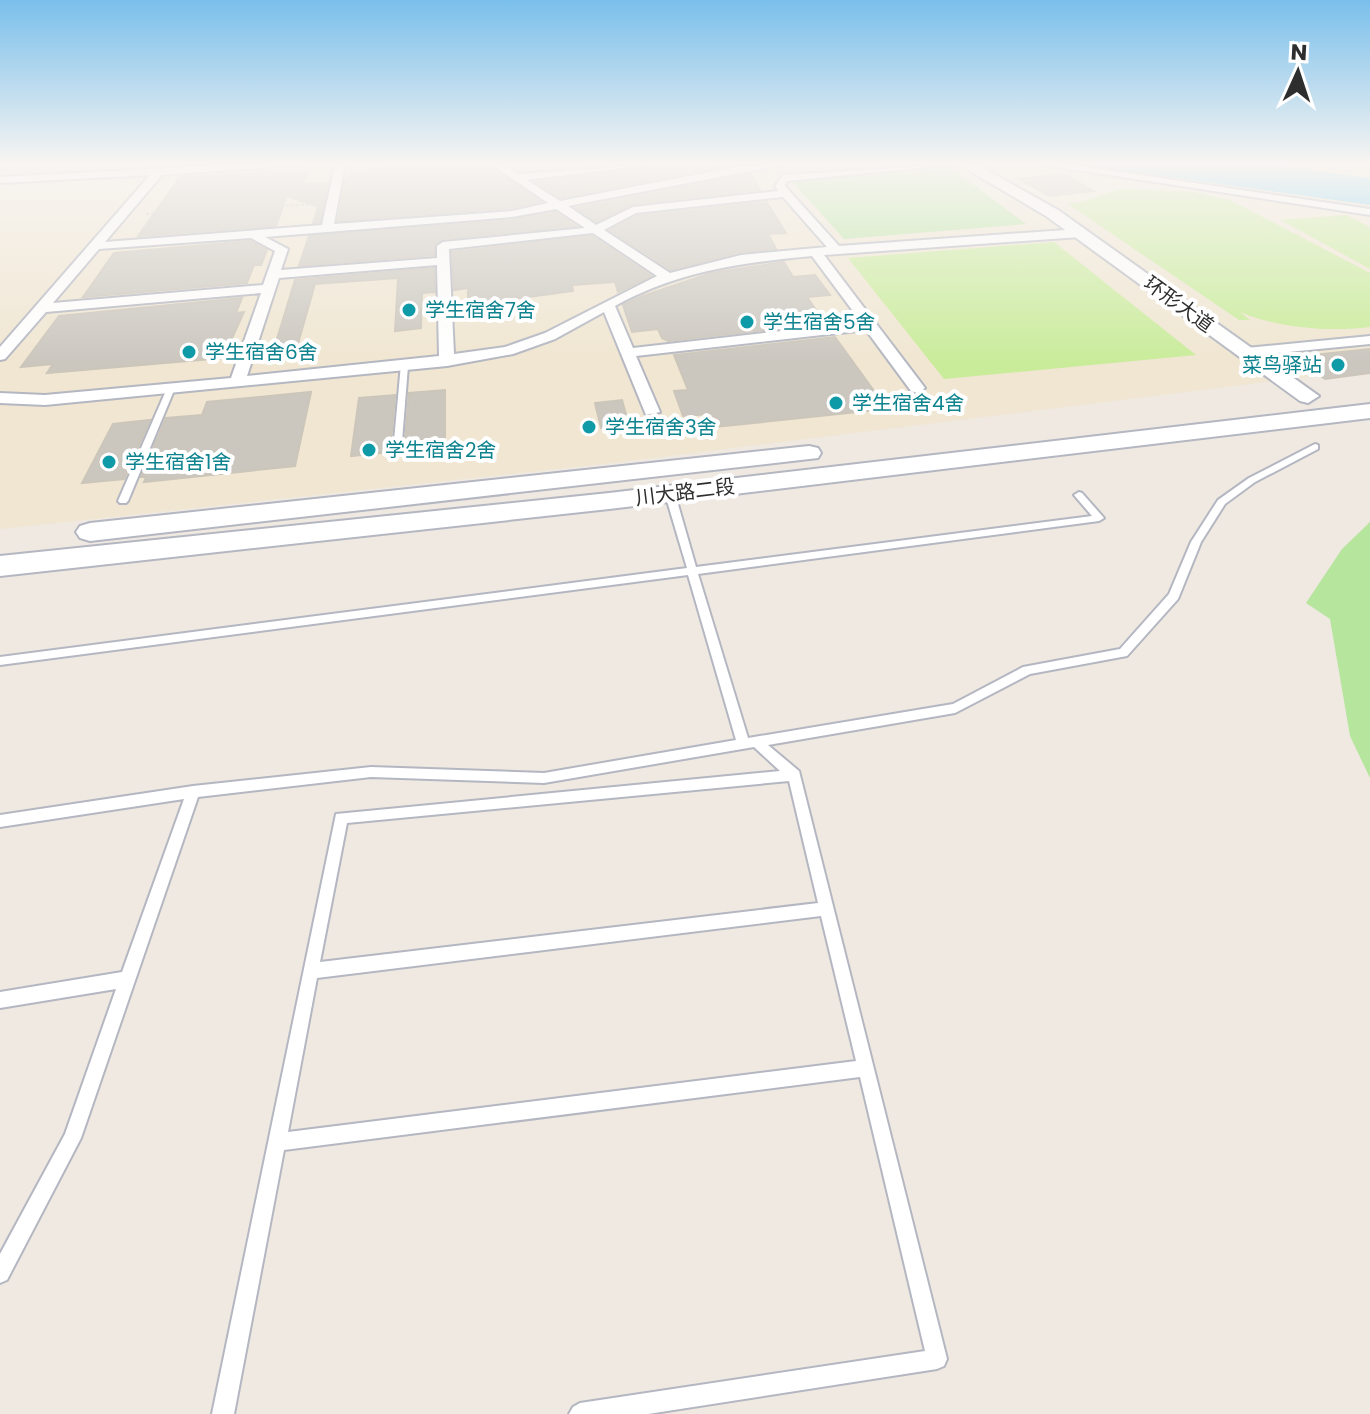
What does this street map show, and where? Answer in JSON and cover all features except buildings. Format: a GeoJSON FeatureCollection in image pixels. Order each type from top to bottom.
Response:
{"type":"FeatureCollection","features":[{"type":"Feature","properties":{"kind":"main road","name":"环形大道"},"geometry":{"type":"LineString","coordinates":[[1077,231],[1308,396]]}},
{"type":"Feature","properties":{"kind":"main road","name":"川大路二段"},"geometry":{"type":"LineString","coordinates":[[0,542],[1370,390]]}},
{"type":"Feature","properties":{"kind":"main road","name":"川大路二段"},"geometry":{"type":"LineString","coordinates":[[0,566],[670,494],[1370,411]]}},
{"type":"Feature","properties":{"kind":"street"},"geometry":{"type":"LineString","coordinates":[[0,356],[109,231]]}},
{"type":"Feature","properties":{"kind":"street"},"geometry":{"type":"LineString","coordinates":[[96,246],[307,231]]}},
{"type":"Feature","properties":{"kind":"street"},"geometry":{"type":"LineString","coordinates":[[253,235],[282,249],[328,231]]}},
{"type":"Feature","properties":{"kind":"street"},"geometry":{"type":"LineString","coordinates":[[41,308],[272,282],[443,248],[580,231]]}},
{"type":"Feature","properties":{"kind":"street"},"geometry":{"type":"LineString","coordinates":[[599,231],[668,277]]}},
{"type":"Feature","properties":{"kind":"street"},"geometry":{"type":"LineString","coordinates":[[819,231],[836,250]]}},
{"type":"Feature","properties":{"kind":"street"},"geometry":{"type":"LineString","coordinates":[[0,398],[21,401],[447,361],[508,351],[536,341],[651,281],[741,259],[1080,233]]}},
{"type":"Feature","properties":{"kind":"street"},"geometry":{"type":"LineString","coordinates":[[443,248],[447,361]]}},
{"type":"Feature","properties":{"kind":"street"},"geometry":{"type":"LineString","coordinates":[[237,382],[282,249]]}},
{"type":"Feature","properties":{"kind":"street"},"geometry":{"type":"LineString","coordinates":[[815,252],[867,326],[917,388]]}},
{"type":"Feature","properties":{"kind":"street"},"geometry":{"type":"LineString","coordinates":[[607,304],[652,412]]}},
{"type":"Feature","properties":{"kind":"street"},"geometry":{"type":"LineString","coordinates":[[627,353],[867,326]]}},
{"type":"Feature","properties":{"kind":"street"},"geometry":{"type":"LineString","coordinates":[[1246,352],[1370,340]]}},
{"type":"Feature","properties":{"kind":"lane"},"geometry":{"type":"LineString","coordinates":[[398,441],[404,366]]}},
{"type":"Feature","properties":{"kind":"lane"},"geometry":{"type":"LineString","coordinates":[[123,501],[171,388]]}},
{"type":"Feature","properties":{"kind":"lane"},"geometry":{"type":"LineString","coordinates":[[0,821],[193,792],[371,772],[544,778],[955,708],[1027,670],[1123,653],[1174,596],[1196,542],[1221,502],[1252,480],[1315,447]]}},
{"type":"Feature","properties":{"kind":"lane"},"geometry":{"type":"LineString","coordinates":[[580,1414],[937,1359],[794,775],[749,743],[670,494]]}},
{"type":"Feature","properties":{"kind":"lane"},"geometry":{"type":"LineString","coordinates":[[0,661],[1099,518],[1079,495]]}},
{"type":"Feature","properties":{"kind":"lane"},"geometry":{"type":"LineString","coordinates":[[223,1414],[341,818],[794,775]]}},
{"type":"Feature","properties":{"kind":"lane"},"geometry":{"type":"LineString","coordinates":[[0,1273],[72,1138],[193,792]]}},
{"type":"Feature","properties":{"kind":"lane"},"geometry":{"type":"LineString","coordinates":[[311,971],[826,909]]}},
{"type":"Feature","properties":{"kind":"lane"},"geometry":{"type":"LineString","coordinates":[[0,1000],[128,979]]}},
{"type":"Feature","properties":{"kind":"lane"},"geometry":{"type":"LineString","coordinates":[[277,1142],[866,1068]]}},
{"type":"Feature","properties":{"kind":"shaded area"},"geometry":{"type":"Polygon","coordinates":[[[0,231],[1370,231],[1370,369],[612,463],[0,529],[0,231]]]}},
{"type":"Feature","properties":{"kind":"green space"},"geometry":{"type":"Polygon","coordinates":[[[837,231],[941,231],[844,239],[837,231]]]}},
{"type":"Feature","properties":{"kind":"green space"},"geometry":{"type":"Polygon","coordinates":[[[1108,231],[1289,231],[1370,273],[1370,327],[1304,327],[1271,322],[1240,312],[1250,320],[1239,320],[1108,231]]]}},
{"type":"Feature","properties":{"kind":"green space"},"geometry":{"type":"Polygon","coordinates":[[[1301,231],[1370,231],[1370,269],[1301,231]]]}},
{"type":"Feature","properties":{"kind":"green space"},"geometry":{"type":"Polygon","coordinates":[[[1054,242],[1196,355],[944,379],[848,258],[1054,242]]]}},
{"type":"Feature","properties":{"kind":"green space"},"geometry":{"type":"Polygon","coordinates":[[[1370,522],[1370,778],[1350,736],[1330,619],[1306,603],[1342,549],[1370,522]]]}},
{"type":"Feature","properties":{"kind":"place","name":"学生宿舍7舍"},"geometry":{"type":"Point","coordinates":[409,310]}},
{"type":"Feature","properties":{"kind":"place","name":"学生宿舍5舍"},"geometry":{"type":"Point","coordinates":[747,322]}},
{"type":"Feature","properties":{"kind":"place","name":"学生宿舍6舍"},"geometry":{"type":"Point","coordinates":[189,352]}},
{"type":"Feature","properties":{"kind":"place","name":"菜鸟驿站"},"geometry":{"type":"Point","coordinates":[1338,365]}},
{"type":"Feature","properties":{"kind":"place","name":"学生宿舍4舍"},"geometry":{"type":"Point","coordinates":[836,403]}},
{"type":"Feature","properties":{"kind":"place","name":"学生宿舍3舍"},"geometry":{"type":"Point","coordinates":[589,427]}},
{"type":"Feature","properties":{"kind":"place","name":"学生宿舍2舍"},"geometry":{"type":"Point","coordinates":[369,450]}},
{"type":"Feature","properties":{"kind":"place","name":"学生宿舍1舍"},"geometry":{"type":"Point","coordinates":[109,462]}}]}
